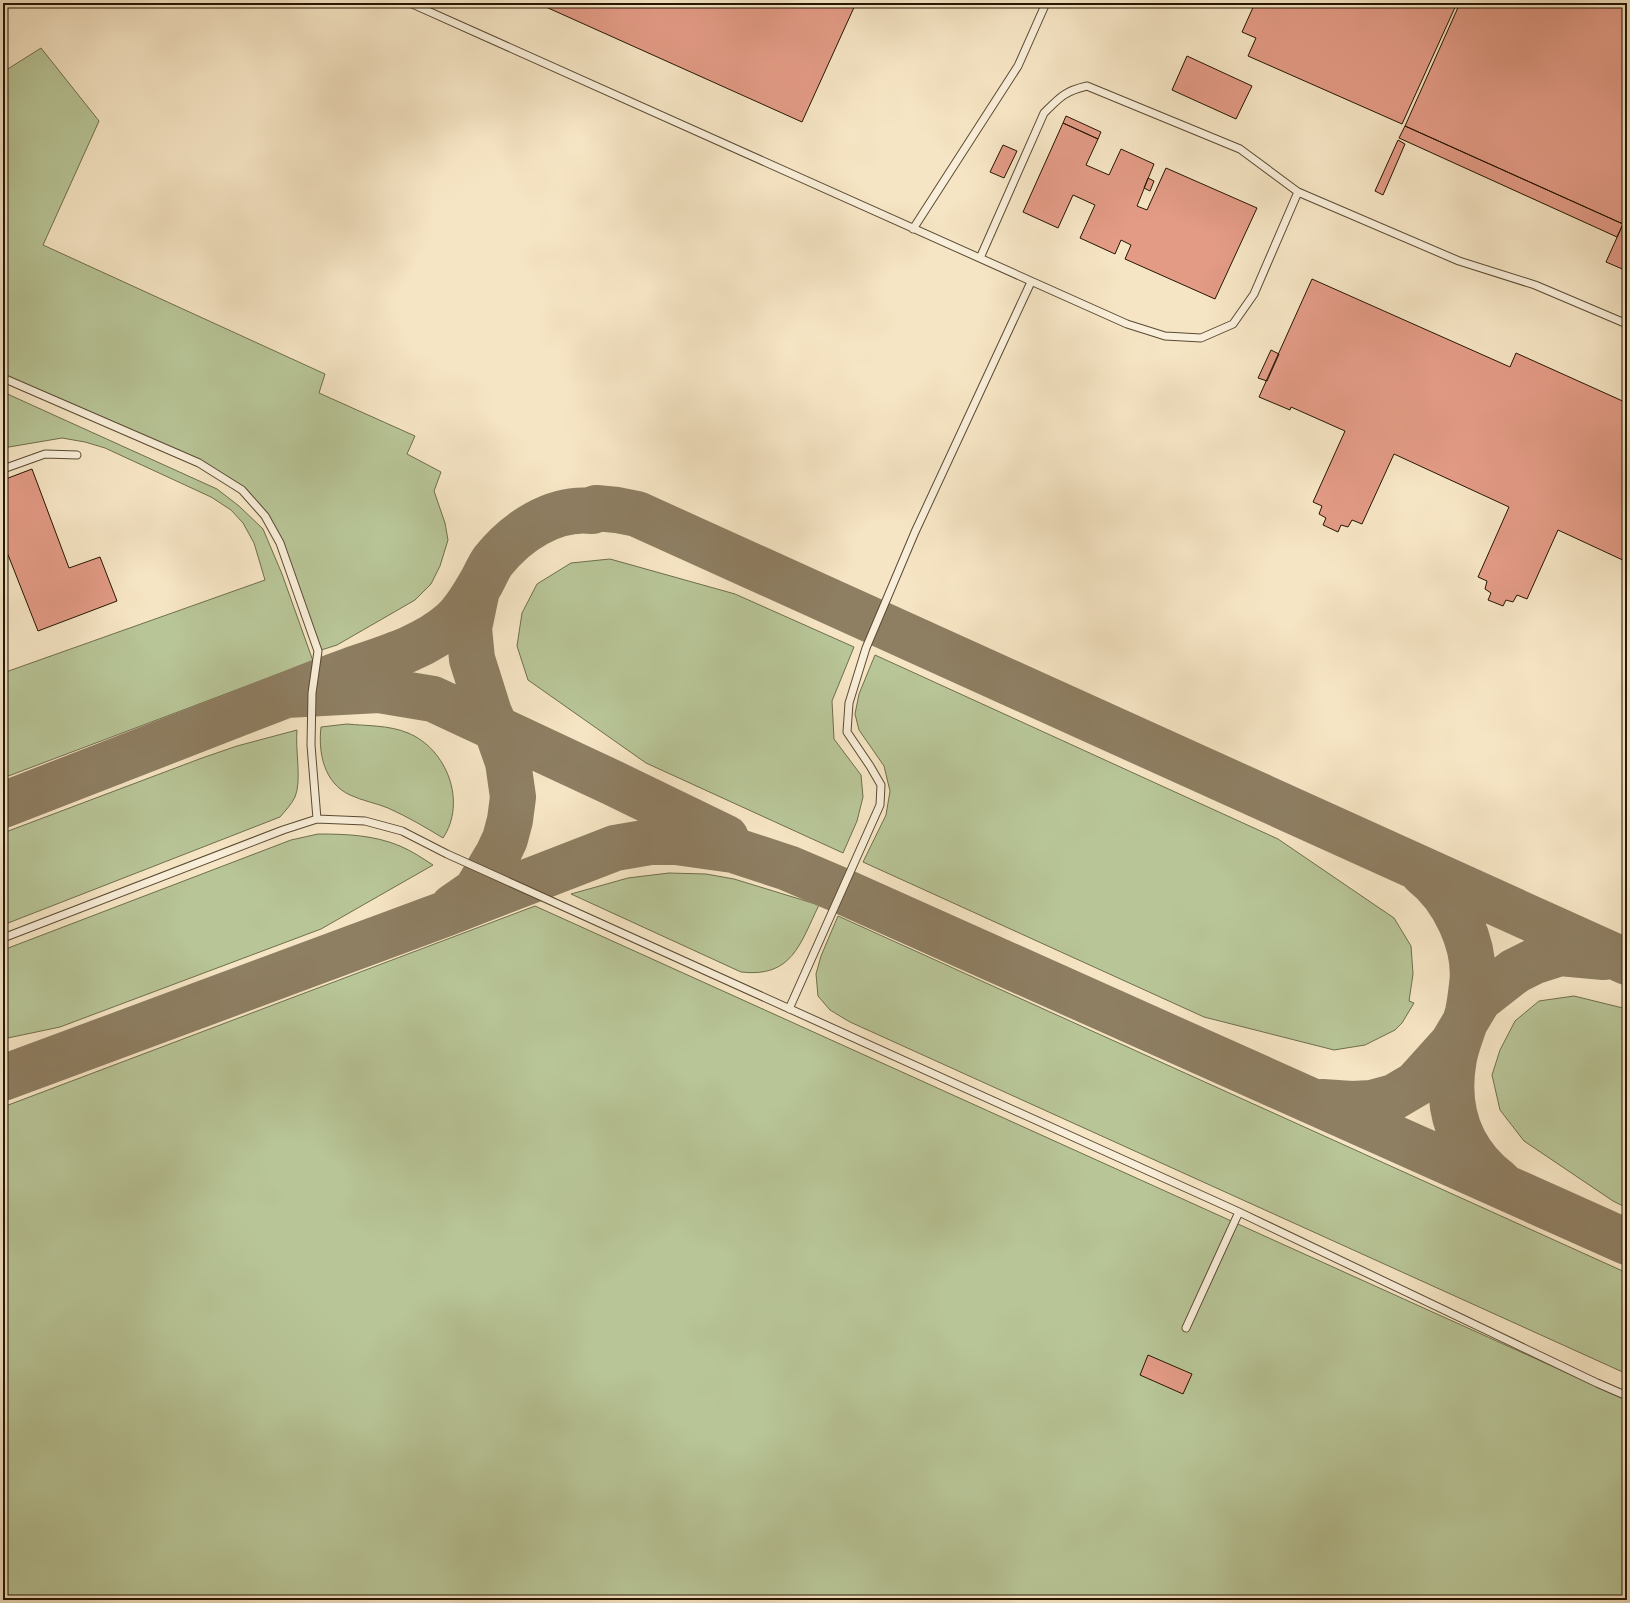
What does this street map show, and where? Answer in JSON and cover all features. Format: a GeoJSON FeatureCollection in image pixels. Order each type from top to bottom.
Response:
{"type":"FeatureCollection","features":[{"type":"Feature","properties":{"kind":"lane"},"geometry":{"type":"LineString","coordinates":[[410,3],[1031,282],[1127,324],[1165,336],[1200,338],[1233,324],[1254,294],[1298,192]]}},
{"type":"Feature","properties":{"kind":"lane"},"geometry":{"type":"LineString","coordinates":[[913,228],[1018,66],[1046,3]]}},
{"type":"Feature","properties":{"kind":"lane"},"geometry":{"type":"LineString","coordinates":[[980,258],[1044,113],[1070,90],[1087,86],[1240,149],[1298,192],[1459,261],[1535,285],[1627,324]]}},
{"type":"Feature","properties":{"kind":"lane"},"geometry":{"type":"LineString","coordinates":[[789,1009],[880,805],[881,785],[847,732],[849,703],[866,648],[915,532],[1031,282]]}},
{"type":"Feature","properties":{"kind":"lane"},"geometry":{"type":"LineString","coordinates":[[3,378],[199,463],[242,490],[265,516],[280,544],[318,651],[312,693],[311,745],[317,819]]}},
{"type":"Feature","properties":{"kind":"lane"},"geometry":{"type":"LineString","coordinates":[[3,469],[45,454],[77,455]]}},
{"type":"Feature","properties":{"kind":"lane"},"geometry":{"type":"LineString","coordinates":[[3,938],[276,833],[317,819],[365,821],[402,831],[453,857],[1239,1212],[1627,1396]]}},
{"type":"Feature","properties":{"kind":"lane"},"geometry":{"type":"LineString","coordinates":[[1186,1328],[1239,1212]]}},
{"type":"Feature","properties":{"kind":"green space"},"geometry":{"type":"Polygon","coordinates":[[[41,48],[99,121],[43,245],[325,374],[319,393],[415,436],[407,454],[441,472],[434,491],[445,523],[448,540],[440,566],[431,584],[415,600],[337,645],[318,651],[280,543],[242,490],[199,463],[3,378],[3,72],[41,48]]]}},
{"type":"Feature","properties":{"kind":"green space"},"geometry":{"type":"Polygon","coordinates":[[[3,392],[217,489],[239,506],[263,529],[282,574],[313,661],[3,778],[3,673],[265,580],[254,543],[243,523],[231,510],[211,497],[105,448],[85,442],[62,438],[3,448],[3,392]]]}},
{"type":"Feature","properties":{"kind":"green space"},"geometry":{"type":"Polygon","coordinates":[[[610,559],[735,594],[854,647],[832,701],[834,739],[861,775],[863,797],[857,821],[843,853],[646,763],[528,680],[517,646],[522,613],[537,584],[571,563],[610,559]]]}},
{"type":"Feature","properties":{"kind":"green space"},"geometry":{"type":"Polygon","coordinates":[[[875,655],[1278,839],[1394,918],[1411,946],[1413,974],[1409,1001],[1414,1003],[1402,1023],[1395,1030],[1365,1045],[1334,1050],[1204,1017],[863,862],[886,815],[890,791],[884,766],[859,730],[855,714],[859,694],[875,655]]]}},
{"type":"Feature","properties":{"kind":"green space"},"geometry":{"type":"Polygon","coordinates":[[[347,724],[386,727],[401,730],[422,741],[433,751],[443,764],[453,793],[453,809],[450,824],[443,838],[388,808],[350,795],[341,790],[334,783],[322,757],[320,737],[321,727],[347,724]]]}},
{"type":"Feature","properties":{"kind":"green space"},"geometry":{"type":"Polygon","coordinates":[[[297,730],[297,790],[292,803],[280,817],[3,925],[3,833],[202,758],[237,746],[297,730]]]}},
{"type":"Feature","properties":{"kind":"green space"},"geometry":{"type":"Polygon","coordinates":[[[318,834],[349,835],[380,839],[404,848],[433,865],[321,929],[60,1027],[3,1039],[3,950],[291,840],[318,834]]]}},
{"type":"Feature","properties":{"kind":"green space"},"geometry":{"type":"Polygon","coordinates":[[[669,873],[706,874],[734,879],[819,905],[799,945],[783,964],[772,970],[741,972],[571,894],[628,878],[669,873]]]}},
{"type":"Feature","properties":{"kind":"green space"},"geometry":{"type":"Polygon","coordinates":[[[535,906],[1627,1400],[1627,1600],[3,1600],[3,1107],[535,906]]]}},
{"type":"Feature","properties":{"kind":"green space"},"geometry":{"type":"Polygon","coordinates":[[[838,916],[1627,1273],[1627,1374],[850,1022],[830,1010],[818,996],[816,974],[821,956],[838,916]]]}},
{"type":"Feature","properties":{"kind":"green space"},"geometry":{"type":"Polygon","coordinates":[[[1574,996],[1627,1009],[1627,1208],[1613,1201],[1524,1141],[1500,1110],[1492,1075],[1500,1050],[1515,1021],[1539,1001],[1574,996]]]}},
{"type":"Feature","properties":{"kind":"building"},"geometry":{"type":"Polygon","coordinates":[[[537,3],[856,3],[802,122],[537,3]]]}},
{"type":"Feature","properties":{"kind":"building"},"geometry":{"type":"Polygon","coordinates":[[[1255,3],[1457,3],[1402,124],[1248,56],[1256,38],[1242,32],[1255,3]]]}},
{"type":"Feature","properties":{"kind":"building"},"geometry":{"type":"Polygon","coordinates":[[[1460,3],[1627,3],[1627,271],[1606,262],[1623,224],[1405,126],[1460,3]]]}},
{"type":"Feature","properties":{"kind":"building"},"geometry":{"type":"Polygon","coordinates":[[[1187,56],[1252,86],[1236,119],[1172,90],[1187,56]]]}},
{"type":"Feature","properties":{"kind":"building"},"geometry":{"type":"Polygon","coordinates":[[[1066,116],[1101,132],[1098,139],[1063,123],[1066,116]]]}},
{"type":"Feature","properties":{"kind":"building"},"geometry":{"type":"Polygon","coordinates":[[[1063,123],[1098,139],[1086,165],[1109,175],[1121,149],[1154,164],[1137,206],[1147,210],[1166,168],[1257,208],[1215,299],[1125,259],[1131,245],[1121,240],[1115,254],[1080,238],[1095,205],[1073,195],[1058,228],[1023,212],[1063,123]]]}},
{"type":"Feature","properties":{"kind":"building"},"geometry":{"type":"Polygon","coordinates":[[[1405,126],[1623,224],[1617,237],[1399,138],[1405,126]]]}},
{"type":"Feature","properties":{"kind":"building"},"geometry":{"type":"Polygon","coordinates":[[[1398,140],[1405,144],[1383,195],[1375,191],[1398,140]]]}},
{"type":"Feature","properties":{"kind":"building"},"geometry":{"type":"Polygon","coordinates":[[[1003,145],[1017,151],[1004,178],[990,172],[1003,145]]]}},
{"type":"Feature","properties":{"kind":"building"},"geometry":{"type":"Polygon","coordinates":[[[1148,178],[1154,181],[1150,191],[1144,188],[1148,178]]]}},
{"type":"Feature","properties":{"kind":"building"},"geometry":{"type":"Polygon","coordinates":[[[1312,279],[1510,367],[1516,353],[1627,403],[1627,562],[1558,530],[1527,599],[1517,595],[1513,602],[1506,600],[1503,606],[1488,600],[1491,593],[1485,589],[1487,581],[1478,577],[1509,507],[1394,454],[1362,524],[1352,520],[1348,527],[1341,525],[1338,532],[1323,525],[1326,518],[1319,514],[1322,506],[1313,502],[1345,431],[1291,407],[1290,410],[1259,397],[1312,279]]]}},
{"type":"Feature","properties":{"kind":"building"},"geometry":{"type":"Polygon","coordinates":[[[1271,350],[1279,354],[1267,381],[1258,378],[1271,350]]]}},
{"type":"Feature","properties":{"kind":"building"},"geometry":{"type":"Polygon","coordinates":[[[32,469],[69,568],[100,557],[117,601],[38,631],[3,542],[3,480],[32,469]]]}},
{"type":"Feature","properties":{"kind":"building"},"geometry":{"type":"Polygon","coordinates":[[[1148,1355],[1192,1374],[1183,1394],[1140,1375],[1148,1355]]]}},
{"type":"Feature","properties":{"kind":"taxiway"},"geometry":{"type":"LineString","coordinates":[[286,695],[405,651],[442,631],[465,609],[491,564],[502,550],[524,531],[536,524],[550,517],[563,513],[592,511],[596,508],[617,510],[637,514],[1627,962]]}},
{"type":"Feature","properties":{"kind":"taxiway"},"geometry":{"type":"LineString","coordinates":[[453,907],[476,891],[498,854],[505,839],[510,820],[513,797],[508,762],[489,713],[472,659],[469,628],[477,590]]}},
{"type":"Feature","properties":{"kind":"taxiway"},"geometry":{"type":"LineString","coordinates":[[3,805],[286,695],[379,690],[433,699],[613,783],[726,838]]}},
{"type":"Feature","properties":{"kind":"taxiway"},"geometry":{"type":"LineString","coordinates":[[3,1078],[442,915],[615,848],[650,842],[676,842],[733,850],[788,868],[1627,1242]]}},
{"type":"Feature","properties":{"kind":"taxiway"},"geometry":{"type":"LineString","coordinates":[[1423,873],[1434,883],[1453,909],[1461,923],[1471,954],[1473,970],[1469,1009],[1457,1046],[1452,1076],[1454,1111],[1458,1127],[1465,1142],[1485,1170],[1499,1182]]}},
{"type":"Feature","properties":{"kind":"taxiway"},"geometry":{"type":"LineString","coordinates":[[1322,1102],[1352,1104],[1372,1103],[1394,1097],[1416,1084],[1452,1044],[1479,999],[1515,971],[1535,961],[1560,953],[1604,957]]}}]}
